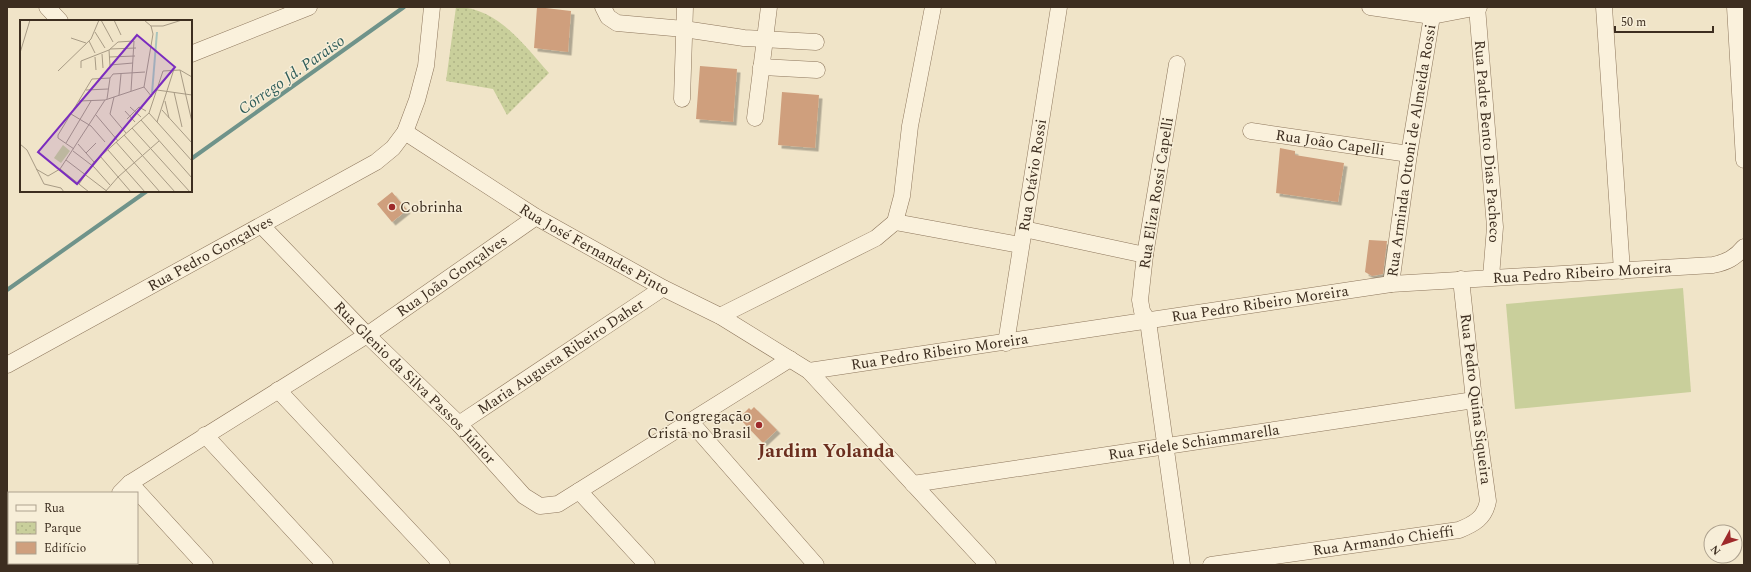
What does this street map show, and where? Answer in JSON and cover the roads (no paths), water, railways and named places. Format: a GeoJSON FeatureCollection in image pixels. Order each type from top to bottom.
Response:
{"type":"FeatureCollection","features":[{"type":"Feature","properties":{"kind":"street"},"geometry":{"type":"LineString","coordinates":[[47,7],[59,20]]}},
{"type":"Feature","properties":{"kind":"street"},"geometry":{"type":"LineString","coordinates":[[192,54],[309,7]]}},
{"type":"Feature","properties":{"kind":"street","name":"Rua Pedro Gonçalves"},"geometry":{"type":"LineString","coordinates":[[7,365],[376,162],[393,148],[405,132],[417,100],[426,66],[432,7]]}},
{"type":"Feature","properties":{"kind":"street"},"geometry":{"type":"LineString","coordinates":[[603,7],[608,17],[617,23],[684,29],[765,40],[816,42]]}},
{"type":"Feature","properties":{"kind":"street"},"geometry":{"type":"LineString","coordinates":[[682,99],[685,7]]}},
{"type":"Feature","properties":{"kind":"street"},"geometry":{"type":"LineString","coordinates":[[755,118],[769,7]]}},
{"type":"Feature","properties":{"kind":"street"},"geometry":{"type":"LineString","coordinates":[[720,316],[870,242],[894,222],[902,196],[910,126],[933,7]]}},
{"type":"Feature","properties":{"kind":"street","name":"Rua Otávio Rossi"},"geometry":{"type":"LineString","coordinates":[[1006,343],[1059,7]]}},
{"type":"Feature","properties":{"kind":"street"},"geometry":{"type":"LineString","coordinates":[[1370,7],[1432,16],[1478,7]]}},
{"type":"Feature","properties":{"kind":"street","name":"Rua Padre Bento Dias Pacheco"},"geometry":{"type":"LineString","coordinates":[[1478,7],[1495,227],[1491,277]]}},
{"type":"Feature","properties":{"kind":"street"},"geometry":{"type":"LineString","coordinates":[[1604,7],[1622,271]]}},
{"type":"Feature","properties":{"kind":"street"},"geometry":{"type":"LineString","coordinates":[[1735,7],[1744,160]]}},
{"type":"Feature","properties":{"kind":"street","name":"Rua Arminda Ottoni de Almeida Rossi"},"geometry":{"type":"LineString","coordinates":[[1391,284],[1432,16]]}},
{"type":"Feature","properties":{"kind":"street","name":"Rua Eliza Rossi Capelli"},"geometry":{"type":"LineString","coordinates":[[1177,64],[1145,255],[1140,300],[1142,311],[1148,322],[1182,565]]}},
{"type":"Feature","properties":{"kind":"street"},"geometry":{"type":"LineString","coordinates":[[761,67],[817,70]]}},
{"type":"Feature","properties":{"kind":"street","name":"Rua João Capelli"},"geometry":{"type":"LineString","coordinates":[[1251,131],[1410,154]]}},
{"type":"Feature","properties":{"kind":"street","name":"Rua José Fernandes Pinto"},"geometry":{"type":"LineString","coordinates":[[405,132],[536,217],[662,288],[720,316],[809,371],[988,565]]}},
{"type":"Feature","properties":{"kind":"street","name":"Rua João Gonçalves"},"geometry":{"type":"LineString","coordinates":[[125,488],[205,435],[367,336],[536,217]]}},
{"type":"Feature","properties":{"kind":"street"},"geometry":{"type":"LineString","coordinates":[[894,222],[1022,237],[1145,255]]}},
{"type":"Feature","properties":{"kind":"street","name":"Rua Glenio da Silva Passos Júnior"},"geometry":{"type":"LineString","coordinates":[[262,226],[367,336],[458,424],[524,496],[540,506],[558,504],[790,358]]}},
{"type":"Feature","properties":{"kind":"street","name":"Rua Pedro Ribeiro Moreira"},"geometry":{"type":"LineString","coordinates":[[809,371],[1148,322],[1391,284],[1714,265],[1741,256]]}},
{"type":"Feature","properties":{"kind":"street","name":"Rua Pedro Quina Siqueira"},"geometry":{"type":"LineString","coordinates":[[1461,279],[1474,400],[1488,501],[1487,509],[1481,518]]}},
{"type":"Feature","properties":{"kind":"street","name":"Maria Augusta Ribeiro Daher"},"geometry":{"type":"LineString","coordinates":[[458,424],[662,288]]}},
{"type":"Feature","properties":{"kind":"street"},"geometry":{"type":"LineString","coordinates":[[278,390],[442,565]]}},
{"type":"Feature","properties":{"kind":"street","name":"Rua Fidele Schiammarella"},"geometry":{"type":"LineString","coordinates":[[913,484],[1474,400]]}},
{"type":"Feature","properties":{"kind":"street"},"geometry":{"type":"LineString","coordinates":[[690,421],[816,565]]}},
{"type":"Feature","properties":{"kind":"street"},"geometry":{"type":"LineString","coordinates":[[205,435],[325,565]]}},
{"type":"Feature","properties":{"kind":"street"},"geometry":{"type":"LineString","coordinates":[[579,491],[646,565]]}},
{"type":"Feature","properties":{"kind":"street"},"geometry":{"type":"LineString","coordinates":[[138,501],[205,565]]}},
{"type":"Feature","properties":{"kind":"street","name":"Rua Armando Chieffi"},"geometry":{"type":"LineString","coordinates":[[1211,565],[1459,530],[1471,525],[1481,518]]}},
{"type":"Feature","properties":{"kind":"waterway","name":"Córrego Jd. Paraiso"},"geometry":{"type":"LineString","coordinates":[[192,158],[404,7]]}},
{"type":"Feature","properties":{"kind":"waterway","name":"Córrego Jd. Paraiso"},"geometry":{"type":"LineString","coordinates":[[7,290],[146,192]]}},
{"type":"Feature","properties":{"kind":"place","name":"Cobrinha"},"geometry":{"type":"Point","coordinates":[392,207]}},
{"type":"Feature","properties":{"kind":"place","name":"Congregação Cristã no Brasil"},"geometry":{"type":"Point","coordinates":[759,425]}},
{"type":"Feature","properties":{"kind":"district","name":"Jardim Yolanda"},"geometry":{"type":"Point","coordinates":[826,450]}}]}
